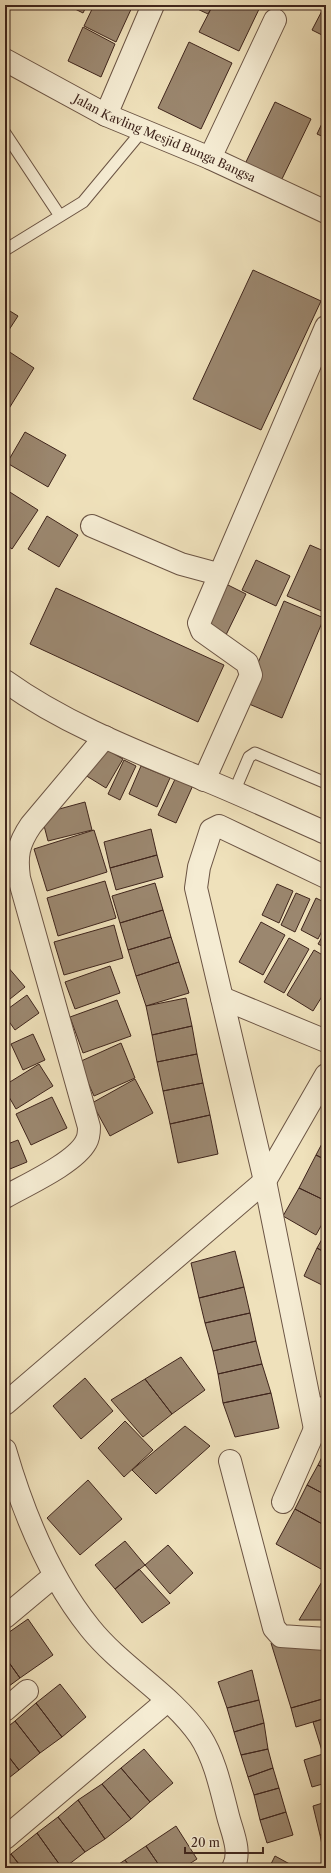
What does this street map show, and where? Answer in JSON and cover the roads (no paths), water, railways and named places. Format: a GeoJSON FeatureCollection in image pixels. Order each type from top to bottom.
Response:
{"type":"FeatureCollection","features":[{"type":"Feature","properties":{"kind":"street"},"geometry":{"type":"LineString","coordinates":[[106,115],[153,5]]}},
{"type":"Feature","properties":{"kind":"street"},"geometry":{"type":"LineString","coordinates":[[210,158],[275,20]]}},
{"type":"Feature","properties":{"kind":"street","name":"Jalan Kavling Mesjid Bunga Bangsa"},"geometry":{"type":"LineString","coordinates":[[5,60],[106,115],[210,158],[326,212]]}},
{"type":"Feature","properties":{"kind":"street"},"geometry":{"type":"LineString","coordinates":[[204,780],[251,675],[247,663],[202,631],[198,623],[326,327]]}},
{"type":"Feature","properties":{"kind":"street"},"geometry":{"type":"LineString","coordinates":[[92,526],[181,564],[218,574]]}},
{"type":"Feature","properties":{"kind":"street"},"geometry":{"type":"LineString","coordinates":[[5,681],[60,715],[105,737],[326,833]]}},
{"type":"Feature","properties":{"kind":"street"},"geometry":{"type":"LineString","coordinates":[[5,1198],[68,1161],[81,1149],[89,1134],[89,1127],[19,878],[17,862],[21,840],[31,825],[105,737]]}},
{"type":"Feature","properties":{"kind":"street"},"geometry":{"type":"LineString","coordinates":[[315,1429],[265,1181],[196,888],[199,867],[211,830],[219,826],[326,877]]}},
{"type":"Feature","properties":{"kind":"street"},"geometry":{"type":"LineString","coordinates":[[222,998],[326,1041]]}},
{"type":"Feature","properties":{"kind":"street"},"geometry":{"type":"LineString","coordinates":[[5,1404],[265,1181],[326,1075]]}},
{"type":"Feature","properties":{"kind":"street"},"geometry":{"type":"LineString","coordinates":[[283,1502],[326,1407]]}},
{"type":"Feature","properties":{"kind":"street"},"geometry":{"type":"LineString","coordinates":[[5,1450],[14,1483],[54,1576],[91,1629],[186,1719],[200,1737],[209,1753],[219,1781],[237,1850],[233,1868]]}},
{"type":"Feature","properties":{"kind":"street"},"geometry":{"type":"LineString","coordinates":[[230,1461],[274,1628],[281,1636],[326,1639]]}},
{"type":"Feature","properties":{"kind":"street"},"geometry":{"type":"LineString","coordinates":[[5,1617],[54,1576]]}},
{"type":"Feature","properties":{"kind":"street"},"geometry":{"type":"LineString","coordinates":[[5,1710],[27,1691]]}},
{"type":"Feature","properties":{"kind":"street"},"geometry":{"type":"LineString","coordinates":[[5,1838],[167,1701]]}},
{"type":"Feature","properties":{"kind":"lane"},"geometry":{"type":"LineString","coordinates":[[5,250],[83,202],[142,130]]}},
{"type":"Feature","properties":{"kind":"lane"},"geometry":{"type":"LineString","coordinates":[[5,133],[60,216]]}},
{"type":"Feature","properties":{"kind":"lane"},"geometry":{"type":"LineString","coordinates":[[234,792],[249,757],[255,753],[326,783]]}}]}
